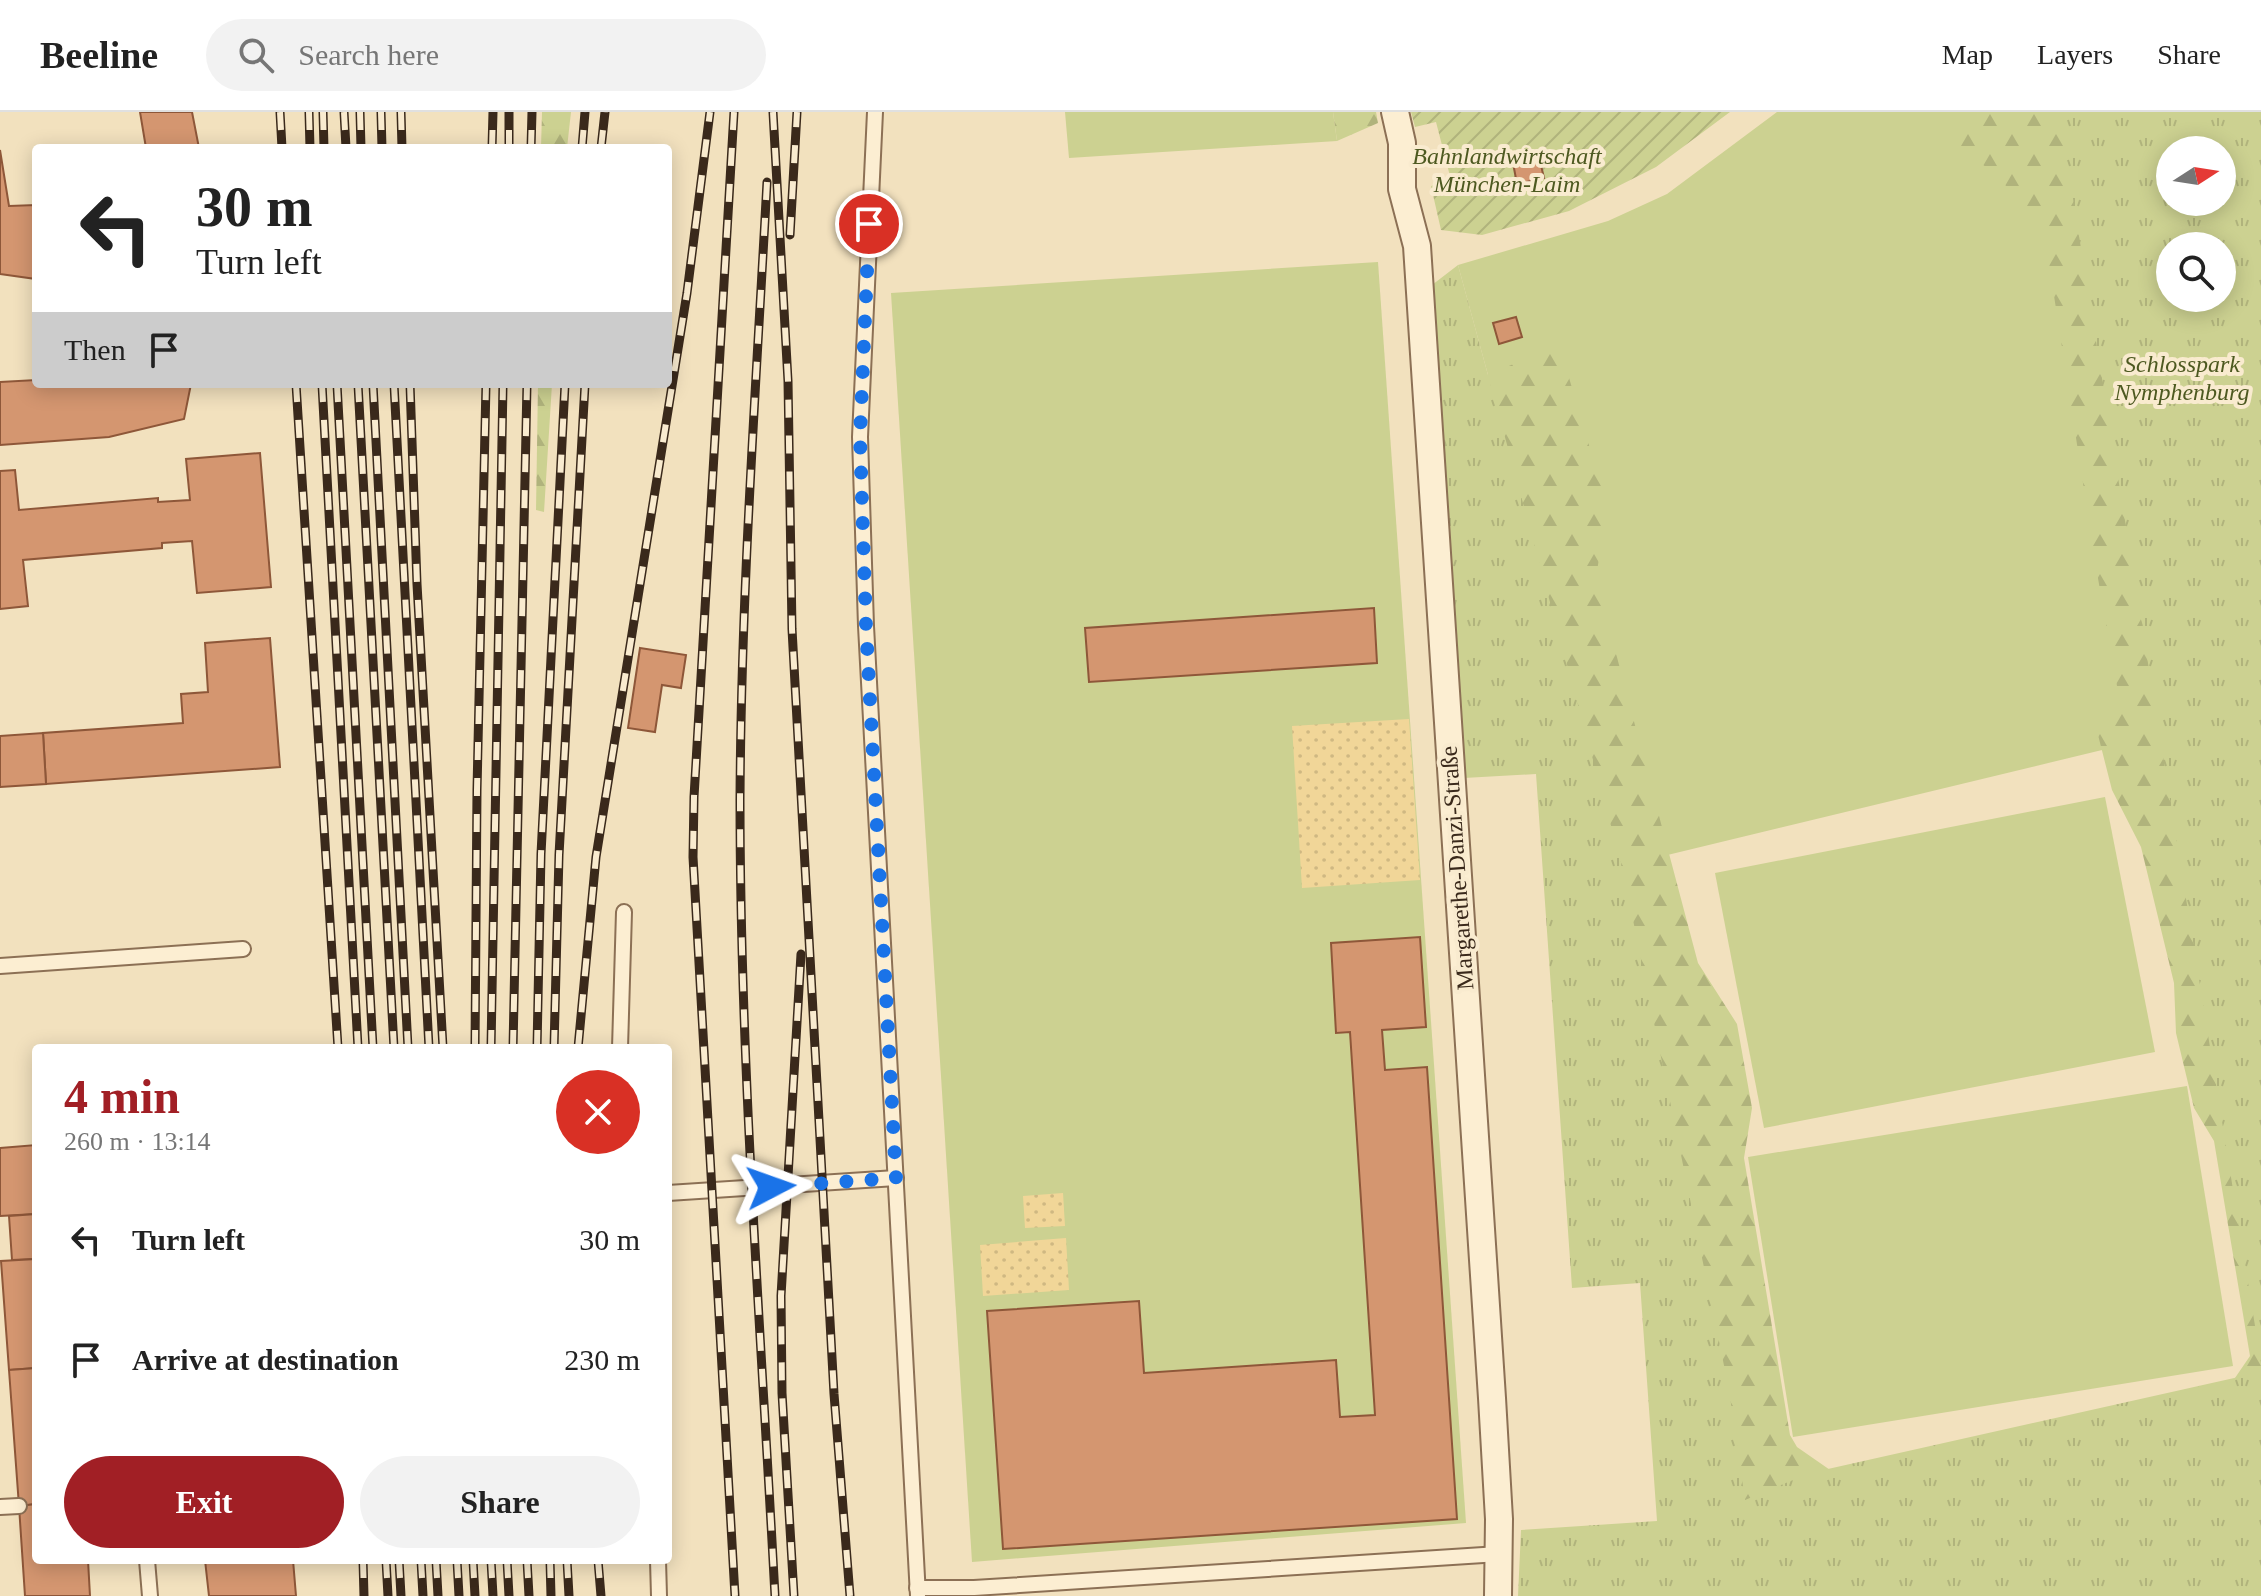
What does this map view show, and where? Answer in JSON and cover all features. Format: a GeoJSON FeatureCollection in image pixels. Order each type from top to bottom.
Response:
{"type":"FeatureCollection","features":[{"type":"Feature","properties":{"kind":"street","name":"Margarethe-Danzi-Straße"},"geometry":{"type":"LineString","coordinates":[[1395,112],[1402,143],[1402,189],[1417,246],[1493,1413],[1498,1596]]}},
{"type":"Feature","properties":{"kind":"lane"},"geometry":{"type":"LineString","coordinates":[[875,112],[860,437],[866,626],[917,1592],[1499,1554]]}},
{"type":"Feature","properties":{"kind":"lane"},"geometry":{"type":"LineString","coordinates":[[620,1044],[624,912]]}},
{"type":"Feature","properties":{"kind":"lane"},"geometry":{"type":"LineString","coordinates":[[0,966],[243,949]]}},
{"type":"Feature","properties":{"kind":"lane"},"geometry":{"type":"LineString","coordinates":[[672,1193],[896,1178]]}},
{"type":"Feature","properties":{"kind":"lane"},"geometry":{"type":"LineString","coordinates":[[0,1507],[19,1506]]}},
{"type":"Feature","properties":{"kind":"lane"},"geometry":{"type":"LineString","coordinates":[[147,1564],[150,1596]]}},
{"type":"Feature","properties":{"kind":"lane"},"geometry":{"type":"LineString","coordinates":[[658,1564],[659,1596]]}},
{"type":"Feature","properties":{"kind":"lane"},"geometry":{"type":"LineString","coordinates":[[1099,1580],[1100,1596]]}},
{"type":"Feature","properties":{"kind":"green space"},"geometry":{"type":"Polygon","coordinates":[[[542,112],[571,112],[567,144],[541,144],[542,112]]]}},
{"type":"Feature","properties":{"kind":"green space"},"geometry":{"type":"Polygon","coordinates":[[[1065,112],[1333,112],[1337,141],[1069,158],[1065,112]]]}},
{"type":"Feature","properties":{"kind":"green space"},"geometry":{"type":"Polygon","coordinates":[[[1333,112],[1376,112],[1378,123],[1337,141],[1333,112]]]}},
{"type":"Feature","properties":{"kind":"green space","name":"Bahnlandwirtschaft München-Laim"},"geometry":{"type":"Polygon","coordinates":[[[1411,112],[1730,112],[1656,167],[1569,211],[1482,235],[1441,230],[1431,186],[1451,180],[1436,122],[1415,127],[1411,112]]]}},
{"type":"Feature","properties":{"kind":"green space"},"geometry":{"type":"Polygon","coordinates":[[[1777,112],[2059,112],[2160,736],[1622,866],[1458,265],[1608,221],[1667,194],[1777,112]]]}},
{"type":"Feature","properties":{"kind":"green space"},"geometry":{"type":"Polygon","coordinates":[[[1951,112],[2261,112],[2261,1501],[1736,1501],[1486,376],[1559,344],[1607,506],[1596,578],[1698,963],[1737,1024],[1752,1108],[1744,1158],[1790,1435],[1797,1447],[1833,1472],[2224,1394],[2250,1356],[2214,1141],[2194,1108],[2176,1033],[2174,983],[2141,847],[2112,790],[2096,727],[2120,703],[2046,244],[1999,176],[1960,149],[1951,112]]]}},
{"type":"Feature","properties":{"kind":"green space","name":"Schlosspark Nymphenburg"},"geometry":{"type":"Polygon","coordinates":[[[2059,112],[2261,112],[2261,1363],[2059,112]]]}},
{"type":"Feature","properties":{"kind":"green space"},"geometry":{"type":"Polygon","coordinates":[[[1378,262],[1466,1523],[972,1562],[891,293],[1378,262]]]}},
{"type":"Feature","properties":{"kind":"green space"},"geometry":{"type":"Polygon","coordinates":[[[1458,265],[1622,866],[1729,1390],[1745,1500],[1810,1473],[2261,1372],[2261,1596],[1518,1596],[1521,1530],[1657,1521],[1640,1283],[1572,1288],[1536,774],[1464,778],[1432,285],[1458,265]]]}},
{"type":"Feature","properties":{"kind":"green space"},"geometry":{"type":"Polygon","coordinates":[[[538,388],[552,388],[544,512],[536,510],[538,388]]]}},
{"type":"Feature","properties":{"kind":"green space"},"geometry":{"type":"Polygon","coordinates":[[[2105,797],[2155,1052],[1764,1128],[1715,873],[2105,797]]]}},
{"type":"Feature","properties":{"kind":"green space"},"geometry":{"type":"Polygon","coordinates":[[[2187,1086],[2233,1366],[1793,1437],[1748,1157],[2187,1086]]]}},
{"type":"Feature","properties":{"kind":"sand"},"geometry":{"type":"Polygon","coordinates":[[[1409,719],[1420,880],[1302,888],[1292,726],[1409,719]]]}},
{"type":"Feature","properties":{"kind":"sand"},"geometry":{"type":"Polygon","coordinates":[[[1063,1193],[1065,1226],[1025,1228],[1023,1196],[1063,1193]]]}},
{"type":"Feature","properties":{"kind":"sand"},"geometry":{"type":"Polygon","coordinates":[[[1066,1238],[1069,1290],[983,1296],[980,1245],[1066,1238]]]}},
{"type":"Feature","properties":{"kind":"building"},"geometry":{"type":"Polygon","coordinates":[[[140,112],[192,112],[198,144],[145,144],[140,112]]]}},
{"type":"Feature","properties":{"kind":"building"},"geometry":{"type":"Polygon","coordinates":[[[0,150],[9,206],[32,205],[32,278],[0,274],[0,150]]]}},
{"type":"Feature","properties":{"kind":"building"},"geometry":{"type":"Polygon","coordinates":[[[1539,157],[1544,178],[1517,184],[1513,163],[1539,157]]]}},
{"type":"Feature","properties":{"kind":"building"},"geometry":{"type":"Polygon","coordinates":[[[1516,317],[1522,337],[1499,344],[1493,323],[1516,317]]]}},
{"type":"Feature","properties":{"kind":"building"},"geometry":{"type":"Polygon","coordinates":[[[32,380],[32,388],[190,388],[184,419],[109,437],[0,445],[0,382],[32,380]]]}},
{"type":"Feature","properties":{"kind":"building"},"geometry":{"type":"Polygon","coordinates":[[[260,453],[271,587],[197,593],[192,541],[162,543],[162,548],[23,560],[28,606],[0,609],[0,471],[15,470],[19,510],[158,498],[158,502],[190,500],[186,459],[260,453]]]}},
{"type":"Feature","properties":{"kind":"building"},"geometry":{"type":"Polygon","coordinates":[[[1374,608],[1377,663],[1089,682],[1085,628],[1374,608]]]}},
{"type":"Feature","properties":{"kind":"building"},"geometry":{"type":"Polygon","coordinates":[[[270,638],[280,767],[46,784],[43,733],[183,723],[181,694],[208,692],[205,643],[270,638]]]}},
{"type":"Feature","properties":{"kind":"building"},"geometry":{"type":"Polygon","coordinates":[[[640,648],[686,655],[681,688],[662,685],[655,732],[628,728],[640,648]]]}},
{"type":"Feature","properties":{"kind":"building"},"geometry":{"type":"Polygon","coordinates":[[[43,733],[46,784],[0,787],[0,736],[43,733]]]}},
{"type":"Feature","properties":{"kind":"building"},"geometry":{"type":"Polygon","coordinates":[[[1420,937],[1426,1027],[1382,1030],[1385,1070],[1427,1067],[1457,1519],[1003,1549],[987,1311],[1139,1301],[1144,1373],[1336,1360],[1340,1417],[1375,1415],[1350,1032],[1336,1033],[1331,943],[1420,937]]]}},
{"type":"Feature","properties":{"kind":"building"},"geometry":{"type":"Polygon","coordinates":[[[32,1145],[32,1214],[0,1216],[0,1148],[32,1145]]]}},
{"type":"Feature","properties":{"kind":"building"},"geometry":{"type":"Polygon","coordinates":[[[32,1214],[32,1259],[12,1260],[9,1216],[32,1214]]]}},
{"type":"Feature","properties":{"kind":"building"},"geometry":{"type":"Polygon","coordinates":[[[32,1259],[32,1368],[9,1370],[1,1261],[32,1259]]]}},
{"type":"Feature","properties":{"kind":"building"},"geometry":{"type":"Polygon","coordinates":[[[32,1368],[32,1504],[19,1506],[9,1370],[32,1368]]]}},
{"type":"Feature","properties":{"kind":"building"},"geometry":{"type":"Polygon","coordinates":[[[32,1504],[32,1564],[88,1564],[90,1596],[25,1596],[19,1506],[32,1504]]]}},
{"type":"Feature","properties":{"kind":"building"},"geometry":{"type":"Polygon","coordinates":[[[205,1564],[293,1564],[296,1596],[209,1596],[205,1564]]]}},
{"type":"Feature","properties":{"kind":"railway"},"geometry":{"type":"LineString","coordinates":[[280,112],[282,144]]}},
{"type":"Feature","properties":{"kind":"railway"},"geometry":{"type":"LineString","coordinates":[[309,112],[310,144]]}},
{"type":"Feature","properties":{"kind":"railway"},"geometry":{"type":"LineString","coordinates":[[323,112],[324,144]]}},
{"type":"Feature","properties":{"kind":"railway"},"geometry":{"type":"LineString","coordinates":[[344,112],[346,144]]}},
{"type":"Feature","properties":{"kind":"railway"},"geometry":{"type":"LineString","coordinates":[[360,112],[361,144]]}},
{"type":"Feature","properties":{"kind":"railway"},"geometry":{"type":"LineString","coordinates":[[381,112],[382,144]]}},
{"type":"Feature","properties":{"kind":"railway"},"geometry":{"type":"LineString","coordinates":[[401,112],[402,144]]}},
{"type":"Feature","properties":{"kind":"railway"},"geometry":{"type":"LineString","coordinates":[[492,144],[493,112]]}},
{"type":"Feature","properties":{"kind":"railway"},"geometry":{"type":"LineString","coordinates":[[509,112],[509,144]]}},
{"type":"Feature","properties":{"kind":"railway"},"geometry":{"type":"LineString","coordinates":[[531,144],[532,112]]}},
{"type":"Feature","properties":{"kind":"railway"},"geometry":{"type":"LineString","coordinates":[[582,144],[585,112]]}},
{"type":"Feature","properties":{"kind":"railway"},"geometry":{"type":"LineString","coordinates":[[601,144],[605,112]]}},
{"type":"Feature","properties":{"kind":"railway"},"geometry":{"type":"LineString","coordinates":[[672,386],[710,112]]}},
{"type":"Feature","properties":{"kind":"railway"},"geometry":{"type":"LineString","coordinates":[[734,112],[693,857],[735,1596]]}},
{"type":"Feature","properties":{"kind":"railway"},"geometry":{"type":"LineString","coordinates":[[773,112],[788,381],[792,629],[834,1394],[850,1596]]}},
{"type":"Feature","properties":{"kind":"railway"},"geometry":{"type":"LineString","coordinates":[[790,235],[797,112]]}},
{"type":"Feature","properties":{"kind":"railway"},"geometry":{"type":"LineString","coordinates":[[767,182],[746,568],[740,800],[747,1098],[775,1596]]}},
{"type":"Feature","properties":{"kind":"railway"},"geometry":{"type":"LineString","coordinates":[[296,388],[338,1044]]}},
{"type":"Feature","properties":{"kind":"railway"},"geometry":{"type":"LineString","coordinates":[[322,388],[358,1044]]}},
{"type":"Feature","properties":{"kind":"railway"},"geometry":{"type":"LineString","coordinates":[[337,388],[373,1044]]}},
{"type":"Feature","properties":{"kind":"railway"},"geometry":{"type":"LineString","coordinates":[[358,388],[394,1044]]}},
{"type":"Feature","properties":{"kind":"railway"},"geometry":{"type":"LineString","coordinates":[[373,388],[408,1044]]}},
{"type":"Feature","properties":{"kind":"railway"},"geometry":{"type":"LineString","coordinates":[[394,388],[429,1044]]}},
{"type":"Feature","properties":{"kind":"railway"},"geometry":{"type":"LineString","coordinates":[[410,388],[417,584],[443,1044]]}},
{"type":"Feature","properties":{"kind":"railway"},"geometry":{"type":"LineString","coordinates":[[475,1044],[486,388]]}},
{"type":"Feature","properties":{"kind":"railway"},"geometry":{"type":"LineString","coordinates":[[491,1044],[503,388]]}},
{"type":"Feature","properties":{"kind":"railway"},"geometry":{"type":"LineString","coordinates":[[513,1044],[527,388]]}},
{"type":"Feature","properties":{"kind":"railway"},"geometry":{"type":"LineString","coordinates":[[537,1044],[541,854],[565,388]]}},
{"type":"Feature","properties":{"kind":"railway"},"geometry":{"type":"LineString","coordinates":[[554,1044],[559,855],[585,388]]}},
{"type":"Feature","properties":{"kind":"railway"},"geometry":{"type":"LineString","coordinates":[[578,1044],[596,857],[672,388]]}},
{"type":"Feature","properties":{"kind":"railway"},"geometry":{"type":"LineString","coordinates":[[794,1596],[782,1393],[781,1296],[801,954]]}},
{"type":"Feature","properties":{"kind":"railway"},"geometry":{"type":"LineString","coordinates":[[363,1564],[364,1596]]}},
{"type":"Feature","properties":{"kind":"railway"},"geometry":{"type":"LineString","coordinates":[[386,1564],[388,1596]]}},
{"type":"Feature","properties":{"kind":"railway"},"geometry":{"type":"LineString","coordinates":[[399,1564],[401,1596]]}},
{"type":"Feature","properties":{"kind":"railway"},"geometry":{"type":"LineString","coordinates":[[421,1564],[423,1596]]}},
{"type":"Feature","properties":{"kind":"railway"},"geometry":{"type":"LineString","coordinates":[[436,1564],[438,1596]]}},
{"type":"Feature","properties":{"kind":"railway"},"geometry":{"type":"LineString","coordinates":[[457,1564],[459,1596]]}},
{"type":"Feature","properties":{"kind":"railway"},"geometry":{"type":"LineString","coordinates":[[473,1564],[475,1596]]}},
{"type":"Feature","properties":{"kind":"railway"},"geometry":{"type":"LineString","coordinates":[[491,1564],[493,1596]]}},
{"type":"Feature","properties":{"kind":"railway"},"geometry":{"type":"LineString","coordinates":[[507,1564],[509,1596]]}},
{"type":"Feature","properties":{"kind":"railway"},"geometry":{"type":"LineString","coordinates":[[527,1564],[529,1596]]}},
{"type":"Feature","properties":{"kind":"railway"},"geometry":{"type":"LineString","coordinates":[[550,1564],[551,1596]]}},
{"type":"Feature","properties":{"kind":"railway"},"geometry":{"type":"LineString","coordinates":[[567,1564],[569,1596]]}},
{"type":"Feature","properties":{"kind":"railway"},"geometry":{"type":"LineString","coordinates":[[598,1564],[601,1596]]}},
{"type":"Feature","properties":{"kind":"route"},"geometry":{"type":"LineString","coordinates":[[771,1187],[896,1178],[866,626],[860,437],[869,224]]}}]}
